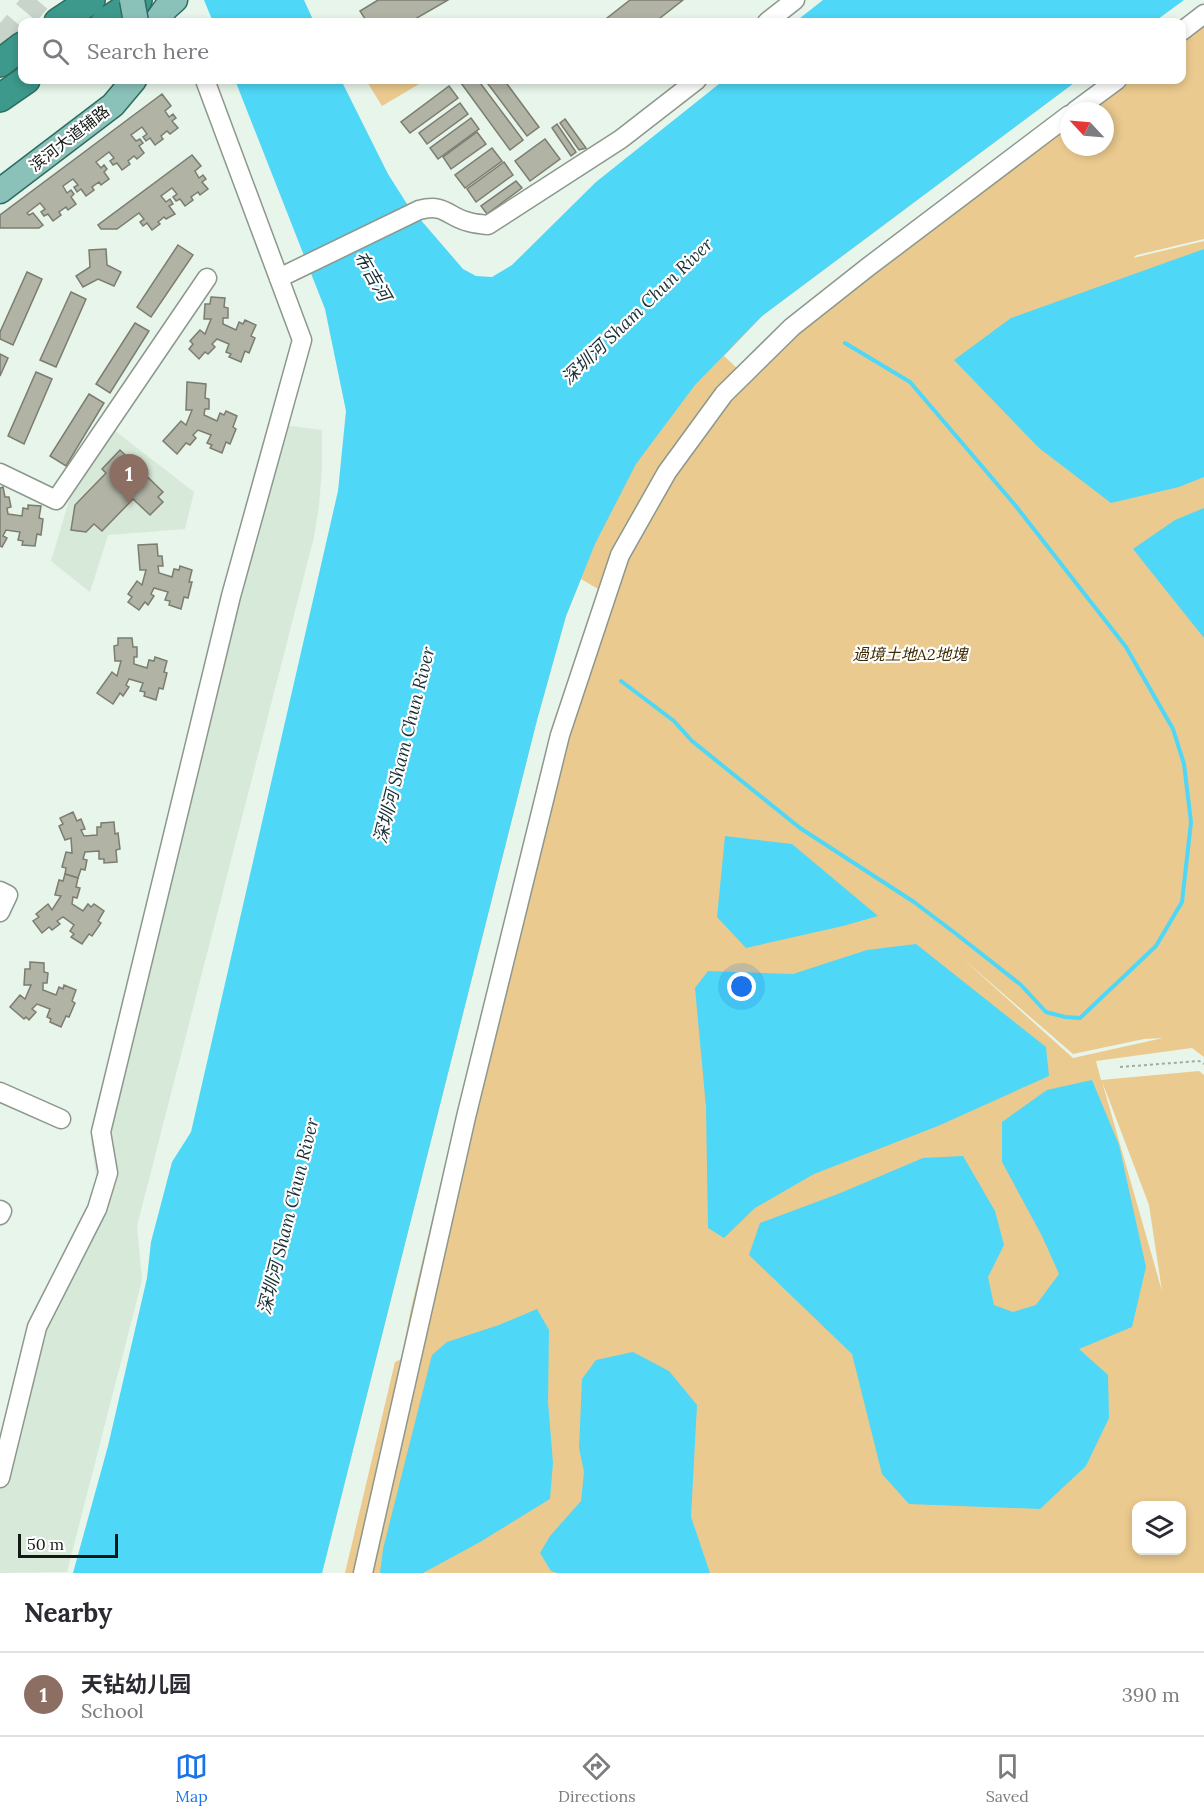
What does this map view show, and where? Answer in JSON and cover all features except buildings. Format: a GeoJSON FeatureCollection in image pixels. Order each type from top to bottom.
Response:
{"type":"FeatureCollection","features":[{"type":"Feature","properties":{"kind":"highway"},"geometry":{"type":"LineString","coordinates":[[64,18],[91,0]]}},
{"type":"Feature","properties":{"kind":"highway"},"geometry":{"type":"LineString","coordinates":[[112,18],[138,0]]}},
{"type":"Feature","properties":{"kind":"highway"},"geometry":{"type":"LineString","coordinates":[[0,63],[18,49]]}},
{"type":"Feature","properties":{"kind":"highway"},"geometry":{"type":"LineString","coordinates":[[0,98],[20,84]]}},
{"type":"Feature","properties":{"kind":"main road"},"geometry":{"type":"LineString","coordinates":[[132,0],[135,18]]}},
{"type":"Feature","properties":{"kind":"main road"},"geometry":{"type":"LineString","coordinates":[[122,18],[161,8]]}},
{"type":"Feature","properties":{"kind":"main road"},"geometry":{"type":"LineString","coordinates":[[0,179],[99,101],[115,84]]}},
{"type":"Feature","properties":{"kind":"main road","name":"滨河大道辅路"},"geometry":{"type":"LineString","coordinates":[[0,191],[113,105],[131,84]]}},
{"type":"Feature","properties":{"kind":"street"},"geometry":{"type":"LineString","coordinates":[[772,18],[795,0]]}},
{"type":"Feature","properties":{"kind":"street"},"geometry":{"type":"LineString","coordinates":[[1186,28],[1204,14]]}},
{"type":"Feature","properties":{"kind":"street"},"geometry":{"type":"LineString","coordinates":[[0,1478],[37,1327],[97,1209],[108,1173],[101,1132],[228,607],[302,340],[286,275],[207,84]]}},
{"type":"Feature","properties":{"kind":"street"},"geometry":{"type":"LineString","coordinates":[[286,275],[419,210],[433,207],[442,209],[467,222],[488,225],[621,139],[692,84]]}},
{"type":"Feature","properties":{"kind":"street"},"geometry":{"type":"LineString","coordinates":[[1087,102],[1111,84]]}},
{"type":"Feature","properties":{"kind":"street"},"geometry":{"type":"LineString","coordinates":[[363,1573],[466,1117],[560,735],[620,555],[668,472],[724,394],[792,327],[1060,122]]}},
{"type":"Feature","properties":{"kind":"street"},"geometry":{"type":"LineString","coordinates":[[0,473],[56,500],[207,278]]}},
{"type":"Feature","properties":{"kind":"street"},"geometry":{"type":"LineString","coordinates":[[0,891],[8,895],[0,912]]}},
{"type":"Feature","properties":{"kind":"street"},"geometry":{"type":"LineString","coordinates":[[0,1092],[62,1119]]}},
{"type":"Feature","properties":{"kind":"street"},"geometry":{"type":"LineString","coordinates":[[0,1210],[2,1211],[0,1215]]}},
{"type":"Feature","properties":{"kind":"path"},"geometry":{"type":"LineString","coordinates":[[1120,1066],[1199,1061],[1204,1064]]}},
{"type":"Feature","properties":{"kind":"shaded area"},"geometry":{"type":"Polygon","coordinates":[[[283,425],[322,430],[322,467],[314,537],[137,1226],[142,1280],[67,1572],[0,1573],[0,1451],[34,1328],[101,1210],[91,1141],[283,425]]]}},
{"type":"Feature","properties":{"kind":"shaded area"},"geometry":{"type":"Polygon","coordinates":[[[114,430],[194,492],[185,529],[108,535],[90,592],[51,561],[71,494],[114,430]]]}},
{"type":"Feature","properties":{"kind":"green space","name":"過境土地A2地塊"},"geometry":{"type":"Polygon","coordinates":[[[1204,16],[1204,239],[1137,255],[1133,258],[1204,241],[1204,1057],[1192,1048],[1096,1061],[1101,1080],[1199,1071],[1204,1075],[1204,1573],[345,1573],[395,1362],[401,1359],[470,1058],[537,790],[598,589],[581,579],[566,616],[537,720],[322,1573],[301,1573],[582,510],[806,255],[1073,84],[762,316],[724,356],[739,370],[1060,118],[1060,156],[1114,156],[1114,102],[1082,102],[1107,84],[1186,84],[1186,27],[1204,16]],[[962,958],[1073,1058],[1163,1038],[1144,1039],[1073,1054],[962,958]],[[1103,1084],[1162,1291],[1149,1205],[1103,1084]]]}},
{"type":"Feature","properties":{"kind":"green space"},"geometry":{"type":"Polygon","coordinates":[[[368,84],[419,84],[382,106],[368,84]]]}},
{"type":"Feature","properties":{"kind":"water"},"geometry":{"type":"Polygon","coordinates":[[[204,0],[304,0],[312,18],[211,18],[204,0]]]}},
{"type":"Feature","properties":{"kind":"water"},"geometry":{"type":"Polygon","coordinates":[[[823,0],[1184,0],[1159,18],[800,18],[823,0]]]}},
{"type":"Feature","properties":{"kind":"water"},"geometry":{"type":"Polygon","coordinates":[[[237,84],[343,84],[388,174],[407,204],[463,269],[476,276],[492,277],[512,265],[596,182],[719,84],[1073,84],[762,316],[695,385],[636,464],[595,544],[566,616],[537,720],[322,1573],[73,1573],[108,1446],[147,1278],[151,1242],[172,1162],[191,1132],[338,491],[346,411],[325,309],[237,84]]]}},
{"type":"Feature","properties":{"kind":"water"},"geometry":{"type":"Polygon","coordinates":[[[1204,249],[1204,477],[1179,487],[1111,503],[1039,448],[954,360],[1011,318],[1204,249]]]}},
{"type":"Feature","properties":{"kind":"water"},"geometry":{"type":"Polygon","coordinates":[[[1204,508],[1204,638],[1133,549],[1175,520],[1204,508]]]}},
{"type":"Feature","properties":{"kind":"water"},"geometry":{"type":"Polygon","coordinates":[[[725,836],[792,844],[878,916],[746,948],[717,917],[725,836]]]}},
{"type":"Feature","properties":{"kind":"water"},"geometry":{"type":"Polygon","coordinates":[[[916,944],[1046,1047],[1049,1076],[938,1126],[814,1174],[755,1208],[724,1238],[708,1228],[706,1107],[695,988],[708,971],[793,974],[867,950],[916,944]]]}},
{"type":"Feature","properties":{"kind":"water"},"geometry":{"type":"Polygon","coordinates":[[[1092,1080],[1119,1145],[1146,1267],[1132,1327],[1079,1349],[1108,1375],[1109,1418],[1086,1466],[1040,1509],[909,1504],[882,1474],[852,1354],[749,1255],[760,1223],[838,1194],[923,1158],[963,1156],[995,1211],[1004,1245],[988,1277],[994,1305],[1013,1312],[1036,1305],[1059,1274],[1042,1236],[1002,1162],[1002,1122],[1047,1090],[1092,1080]]]}},
{"type":"Feature","properties":{"kind":"water"},"geometry":{"type":"Polygon","coordinates":[[[537,1309],[549,1330],[548,1402],[553,1463],[550,1499],[480,1542],[423,1573],[380,1573],[383,1549],[432,1355],[447,1342],[499,1325],[537,1309]]]}},
{"type":"Feature","properties":{"kind":"water"},"geometry":{"type":"Polygon","coordinates":[[[633,1352],[669,1371],[697,1405],[691,1517],[710,1573],[557,1573],[551,1571],[540,1553],[550,1536],[581,1501],[584,1472],[579,1448],[582,1379],[596,1360],[633,1352]]]}},
{"type":"Feature","properties":{"kind":"waterway"},"geometry":{"type":"LineString","coordinates":[[621,681],[674,721],[692,741],[800,828],[914,902],[955,933],[1021,985],[1046,1012],[1080,1018],[1156,946],[1182,902],[1191,822],[1184,764],[1173,729],[1126,647],[1015,505],[910,382],[845,343]]}},
{"type":"Feature","properties":{"kind":"tunnel"},"geometry":{"type":"LineString","coordinates":[[22,18],[37,0]]}},
{"type":"Feature","properties":{"kind":"tunnel"},"geometry":{"type":"LineString","coordinates":[[0,44],[18,23]]}},
{"type":"Feature","properties":{"kind":"place","name":"天钻幼儿园"},"geometry":{"type":"Point","coordinates":[129,504]}},
{"type":"Feature","properties":{"kind":"water label","name":"布吉河"},"geometry":{"type":"Point","coordinates":[373,276]}},
{"type":"Feature","properties":{"kind":"water label","name":"深圳河 Sham Chun River"},"geometry":{"type":"Point","coordinates":[637,311]}},
{"type":"Feature","properties":{"kind":"water label","name":"深圳河 Sham Chun River"},"geometry":{"type":"Point","coordinates":[404,745]}},
{"type":"Feature","properties":{"kind":"water label","name":"深圳河 Sham Chun River"},"geometry":{"type":"Point","coordinates":[288,1216]}}]}
